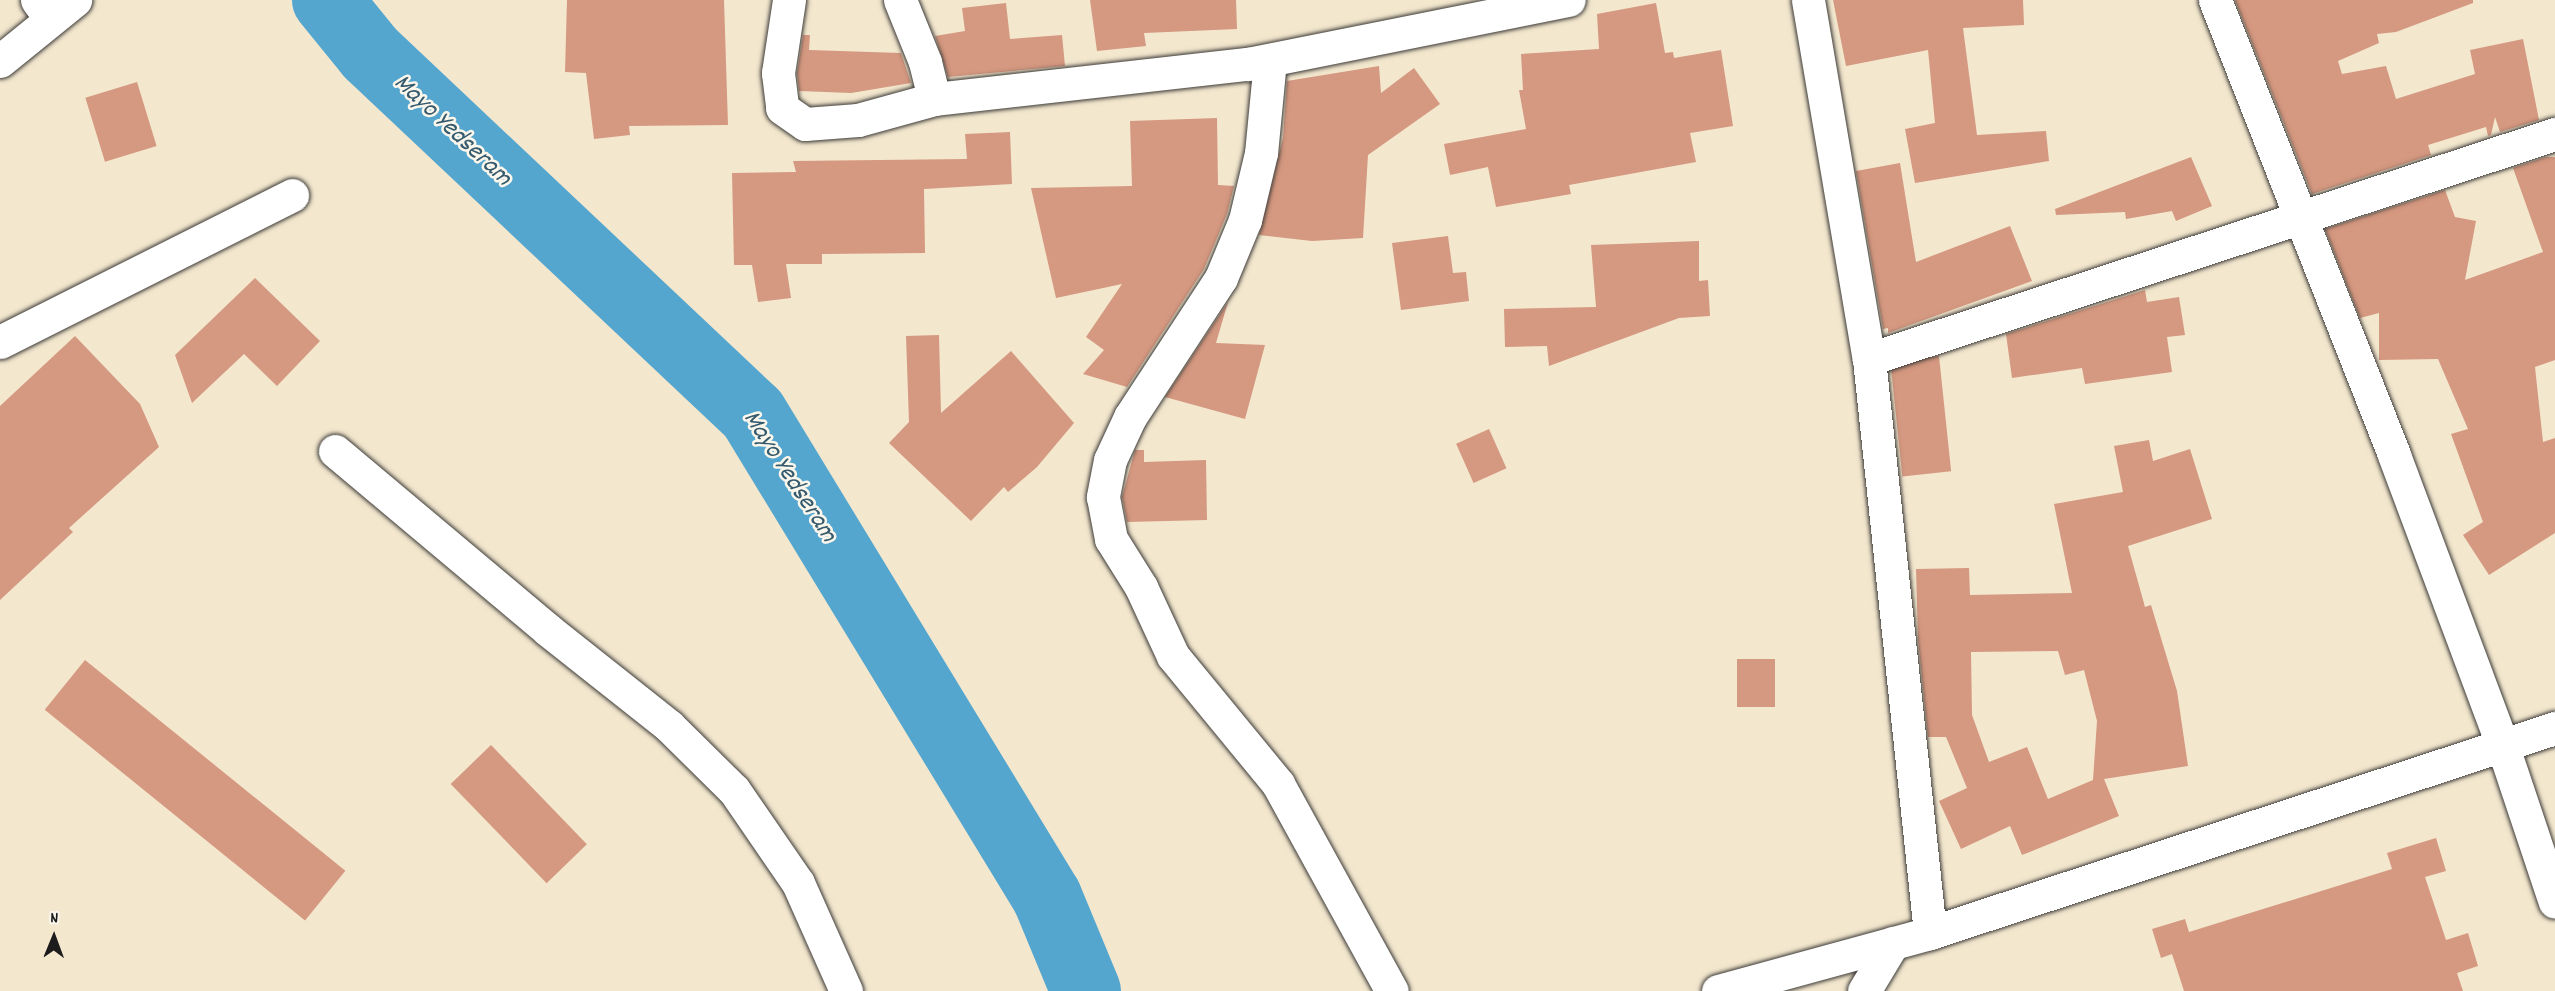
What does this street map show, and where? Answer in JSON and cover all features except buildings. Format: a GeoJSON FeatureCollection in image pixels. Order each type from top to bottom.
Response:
{"type":"FeatureCollection","features":[{"type":"Feature","properties":{"kind":"street"},"geometry":{"type":"LineString","coordinates":[[789,0],[778,74],[782,108],[805,123],[858,120],[934,99],[1270,60],[1569,0]]}},
{"type":"Feature","properties":{"kind":"street"},"geometry":{"type":"LineString","coordinates":[[900,0],[934,99]]}},
{"type":"Feature","properties":{"kind":"street"},"geometry":{"type":"LineString","coordinates":[[1808,0],[1869,359],[1930,933]]}},
{"type":"Feature","properties":{"kind":"street"},"geometry":{"type":"LineString","coordinates":[[2215,0],[2394,455],[2503,747],[2555,902]]}},
{"type":"Feature","properties":{"kind":"street"},"geometry":{"type":"LineString","coordinates":[[0,61],[54,6]]}},
{"type":"Feature","properties":{"kind":"street"},"geometry":{"type":"LineString","coordinates":[[1270,60],[1261,153],[1245,220],[1221,278],[1130,417],[1110,460],[1103,497],[1112,539],[1141,587],[1173,656],[1278,784],[1392,991]]}},
{"type":"Feature","properties":{"kind":"street"},"geometry":{"type":"LineString","coordinates":[[1869,359],[2301,220],[2555,134]]}},
{"type":"Feature","properties":{"kind":"street"},"geometry":{"type":"LineString","coordinates":[[0,342],[292,195]]}},
{"type":"Feature","properties":{"kind":"street"},"geometry":{"type":"LineString","coordinates":[[335,451],[548,630],[669,726],[734,790],[798,883],[846,991]]}},
{"type":"Feature","properties":{"kind":"street"},"geometry":{"type":"LineString","coordinates":[[1718,991],[1930,933],[2503,747],[2555,728]]}},
{"type":"Feature","properties":{"kind":"street"},"geometry":{"type":"LineString","coordinates":[[1864,991],[1893,943]]}},
{"type":"Feature","properties":{"kind":"waterway","name":"Mayo Yedseram"},"geometry":{"type":"LineString","coordinates":[[327,0],[370,53],[753,414],[1047,897],[1086,991]]}}]}
